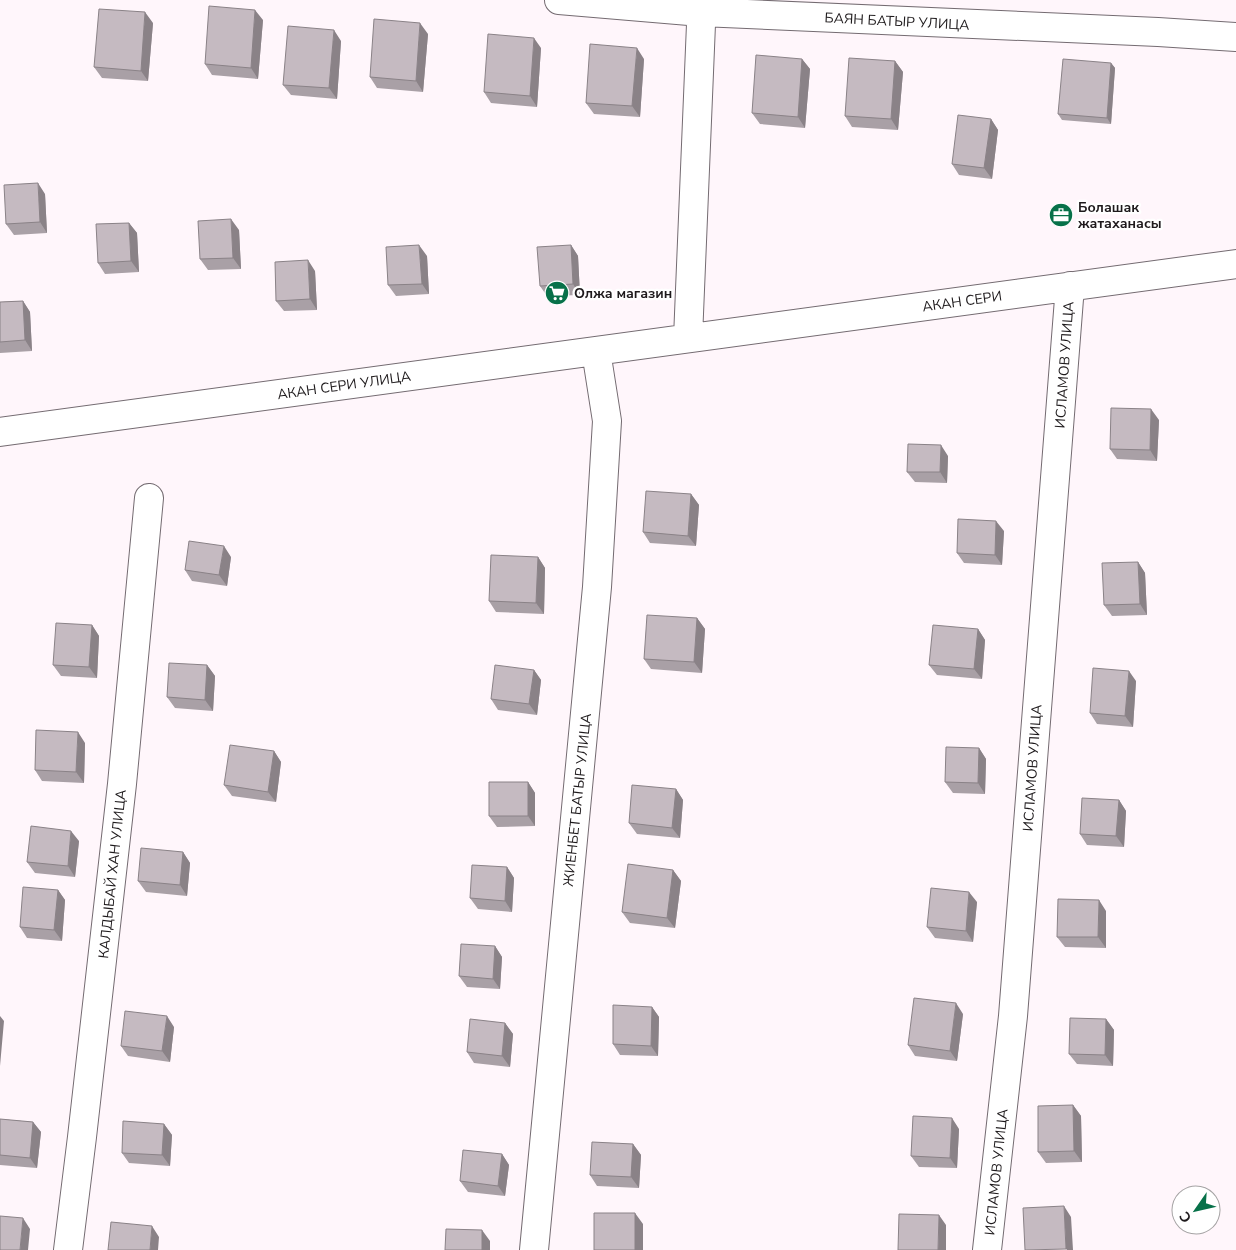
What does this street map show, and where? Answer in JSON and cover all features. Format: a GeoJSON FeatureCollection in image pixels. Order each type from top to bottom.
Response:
{"type":"FeatureCollection","features":[{"type":"Feature","properties":{"kind":"street","name":"БАЯН БАТЫР УЛИЦА"},"geometry":{"type":"LineString","coordinates":[[559,0],[702,6],[1236,37]]}},
{"type":"Feature","properties":{"kind":"street"},"geometry":{"type":"LineString","coordinates":[[688,338],[702,6]]}},
{"type":"Feature","properties":{"kind":"street","name":"АКАН СЕРИ"},"geometry":{"type":"LineString","coordinates":[[688,338],[1236,264]]}},
{"type":"Feature","properties":{"kind":"street","name":"ИСЛАМОВ УЛИЦА"},"geometry":{"type":"LineString","coordinates":[[987,1250],[1013,1016],[1070,286]]}},
{"type":"Feature","properties":{"kind":"street","name":"АКАН СЕРИ УЛИЦА"},"geometry":{"type":"LineString","coordinates":[[0,432],[688,338]]}},
{"type":"Feature","properties":{"kind":"street","name":"ЖИЕНБЕТ БАТЫР УЛИЦА"},"geometry":{"type":"LineString","coordinates":[[534,1250],[568,881],[598,587],[607,421],[596,351]]}},
{"type":"Feature","properties":{"kind":"street","name":"КАЛДЫБАЙ ХАН УЛИЦА"},"geometry":{"type":"LineString","coordinates":[[68,1250],[122,784],[149,498]]}},
{"type":"Feature","properties":{"kind":"building"},"geometry":{"type":"Polygon","coordinates":[[[209,6],[255,10],[251,68],[205,64],[209,6]]]}},
{"type":"Feature","properties":{"kind":"building"},"geometry":{"type":"Polygon","coordinates":[[[99,9],[145,12],[141,71],[94,67],[99,9]]]}},
{"type":"Feature","properties":{"kind":"building"},"geometry":{"type":"Polygon","coordinates":[[[374,19],[420,23],[416,81],[370,77],[374,19]]]}},
{"type":"Feature","properties":{"kind":"building"},"geometry":{"type":"Polygon","coordinates":[[[288,26],[334,30],[329,88],[283,85],[288,26]]]}},
{"type":"Feature","properties":{"kind":"building"},"geometry":{"type":"Polygon","coordinates":[[[488,34],[534,38],[530,96],[484,92],[488,34]]]}},
{"type":"Feature","properties":{"kind":"building"},"geometry":{"type":"Polygon","coordinates":[[[590,44],[637,48],[632,106],[586,103],[590,44]]]}},
{"type":"Feature","properties":{"kind":"building"},"geometry":{"type":"Polygon","coordinates":[[[756,55],[802,59],[798,117],[752,113],[756,55]]]}},
{"type":"Feature","properties":{"kind":"building"},"geometry":{"type":"Polygon","coordinates":[[[849,58],[895,61],[891,119],[845,116],[849,58]]]}},
{"type":"Feature","properties":{"kind":"building"},"geometry":{"type":"Polygon","coordinates":[[[1063,59],[1111,63],[1107,118],[1058,114],[1063,59]]]}},
{"type":"Feature","properties":{"kind":"building"},"geometry":{"type":"Polygon","coordinates":[[[958,115],[991,119],[984,168],[952,164],[958,115]]]}},
{"type":"Feature","properties":{"kind":"building"},"geometry":{"type":"Polygon","coordinates":[[[38,183],[40,222],[6,224],[4,185],[38,183]]]}},
{"type":"Feature","properties":{"kind":"building"},"geometry":{"type":"Polygon","coordinates":[[[231,219],[233,258],[200,259],[198,221],[231,219]]]}},
{"type":"Feature","properties":{"kind":"building"},"geometry":{"type":"Polygon","coordinates":[[[129,223],[131,261],[98,263],[96,224],[129,223]]]}},
{"type":"Feature","properties":{"kind":"building"},"geometry":{"type":"Polygon","coordinates":[[[419,245],[422,284],[388,285],[386,247],[419,245]]]}},
{"type":"Feature","properties":{"kind":"building"},"geometry":{"type":"Polygon","coordinates":[[[571,245],[573,284],[540,286],[537,247],[571,245]]]}},
{"type":"Feature","properties":{"kind":"building"},"geometry":{"type":"Polygon","coordinates":[[[308,260],[310,299],[276,301],[275,262],[308,260]]]}},
{"type":"Feature","properties":{"kind":"building"},"geometry":{"type":"Polygon","coordinates":[[[23,301],[25,340],[0,342],[0,302],[23,301]]]}},
{"type":"Feature","properties":{"kind":"building"},"geometry":{"type":"Polygon","coordinates":[[[1111,408],[1151,409],[1150,450],[1110,449],[1111,408]]]}},
{"type":"Feature","properties":{"kind":"building"},"geometry":{"type":"Polygon","coordinates":[[[908,444],[941,445],[940,472],[907,472],[908,444]]]}},
{"type":"Feature","properties":{"kind":"building"},"geometry":{"type":"Polygon","coordinates":[[[646,491],[691,494],[688,536],[643,532],[646,491]]]}},
{"type":"Feature","properties":{"kind":"building"},"geometry":{"type":"Polygon","coordinates":[[[958,519],[996,521],[995,555],[957,553],[958,519]]]}},
{"type":"Feature","properties":{"kind":"building"},"geometry":{"type":"Polygon","coordinates":[[[189,541],[224,546],[219,575],[185,570],[189,541]]]}},
{"type":"Feature","properties":{"kind":"building"},"geometry":{"type":"Polygon","coordinates":[[[491,555],[538,557],[536,603],[489,601],[491,555]]]}},
{"type":"Feature","properties":{"kind":"building"},"geometry":{"type":"Polygon","coordinates":[[[1138,562],[1140,604],[1104,605],[1102,563],[1138,562]]]}},
{"type":"Feature","properties":{"kind":"building"},"geometry":{"type":"Polygon","coordinates":[[[647,615],[697,618],[694,662],[644,659],[647,615]]]}},
{"type":"Feature","properties":{"kind":"building"},"geometry":{"type":"Polygon","coordinates":[[[56,623],[92,625],[89,667],[53,665],[56,623]]]}},
{"type":"Feature","properties":{"kind":"building"},"geometry":{"type":"Polygon","coordinates":[[[933,625],[978,629],[974,669],[929,665],[933,625]]]}},
{"type":"Feature","properties":{"kind":"building"},"geometry":{"type":"Polygon","coordinates":[[[169,663],[207,665],[205,700],[167,697],[169,663]]]}},
{"type":"Feature","properties":{"kind":"building"},"geometry":{"type":"Polygon","coordinates":[[[495,665],[534,670],[529,704],[491,699],[495,665]]]}},
{"type":"Feature","properties":{"kind":"building"},"geometry":{"type":"Polygon","coordinates":[[[1093,668],[1129,671],[1125,716],[1090,713],[1093,668]]]}},
{"type":"Feature","properties":{"kind":"building"},"geometry":{"type":"Polygon","coordinates":[[[36,730],[78,732],[76,772],[35,770],[36,730]]]}},
{"type":"Feature","properties":{"kind":"building"},"geometry":{"type":"Polygon","coordinates":[[[230,745],[274,751],[268,792],[224,785],[230,745]]]}},
{"type":"Feature","properties":{"kind":"building"},"geometry":{"type":"Polygon","coordinates":[[[946,747],[979,748],[978,783],[945,782],[946,747]]]}},
{"type":"Feature","properties":{"kind":"building"},"geometry":{"type":"Polygon","coordinates":[[[489,782],[528,782],[528,816],[489,816],[489,782]]]}},
{"type":"Feature","properties":{"kind":"building"},"geometry":{"type":"Polygon","coordinates":[[[632,785],[676,789],[672,828],[629,823],[632,785]]]}},
{"type":"Feature","properties":{"kind":"building"},"geometry":{"type":"Polygon","coordinates":[[[1082,798],[1119,800],[1116,836],[1080,834],[1082,798]]]}},
{"type":"Feature","properties":{"kind":"building"},"geometry":{"type":"Polygon","coordinates":[[[31,826],[71,831],[68,866],[27,862],[31,826]]]}},
{"type":"Feature","properties":{"kind":"building"},"geometry":{"type":"Polygon","coordinates":[[[141,848],[183,852],[180,885],[138,881],[141,848]]]}},
{"type":"Feature","properties":{"kind":"building"},"geometry":{"type":"Polygon","coordinates":[[[628,864],[673,870],[667,918],[622,912],[628,864]]]}},
{"type":"Feature","properties":{"kind":"building"},"geometry":{"type":"Polygon","coordinates":[[[472,865],[507,867],[505,901],[470,898],[472,865]]]}},
{"type":"Feature","properties":{"kind":"building"},"geometry":{"type":"Polygon","coordinates":[[[23,887],[58,890],[54,930],[20,927],[23,887]]]}},
{"type":"Feature","properties":{"kind":"building"},"geometry":{"type":"Polygon","coordinates":[[[931,888],[969,892],[966,931],[927,927],[931,888]]]}},
{"type":"Feature","properties":{"kind":"building"},"geometry":{"type":"Polygon","coordinates":[[[1058,899],[1099,900],[1098,937],[1057,937],[1058,899]]]}},
{"type":"Feature","properties":{"kind":"building"},"geometry":{"type":"Polygon","coordinates":[[[461,944],[495,946],[493,979],[459,976],[461,944]]]}},
{"type":"Feature","properties":{"kind":"building"},"geometry":{"type":"Polygon","coordinates":[[[914,998],[956,1003],[950,1051],[908,1045],[914,998]]]}},
{"type":"Feature","properties":{"kind":"building"},"geometry":{"type":"Polygon","coordinates":[[[613,1005],[652,1007],[651,1046],[613,1044],[613,1005]]]}},
{"type":"Feature","properties":{"kind":"building"},"geometry":{"type":"Polygon","coordinates":[[[125,1011],[167,1016],[162,1051],[121,1046],[125,1011]]]}},
{"type":"Feature","properties":{"kind":"building"},"geometry":{"type":"Polygon","coordinates":[[[1070,1018],[1106,1019],[1105,1055],[1069,1054],[1070,1018]]]}},
{"type":"Feature","properties":{"kind":"building"},"geometry":{"type":"Polygon","coordinates":[[[470,1019],[505,1023],[502,1056],[467,1052],[470,1019]]]}},
{"type":"Feature","properties":{"kind":"building"},"geometry":{"type":"Polygon","coordinates":[[[1073,1105],[1074,1151],[1038,1152],[1038,1106],[1073,1105]]]}},
{"type":"Feature","properties":{"kind":"building"},"geometry":{"type":"Polygon","coordinates":[[[913,1116],[952,1118],[950,1158],[911,1156],[913,1116]]]}},
{"type":"Feature","properties":{"kind":"building"},"geometry":{"type":"Polygon","coordinates":[[[0,1119],[33,1122],[30,1158],[0,1155],[0,1119]]]}},
{"type":"Feature","properties":{"kind":"building"},"geometry":{"type":"Polygon","coordinates":[[[123,1121],[164,1124],[162,1155],[122,1153],[123,1121]]]}},
{"type":"Feature","properties":{"kind":"building"},"geometry":{"type":"Polygon","coordinates":[[[592,1142],[633,1144],[631,1177],[590,1175],[592,1142]]]}},
{"type":"Feature","properties":{"kind":"building"},"geometry":{"type":"Polygon","coordinates":[[[463,1150],[502,1154],[498,1186],[460,1181],[463,1150]]]}},
{"type":"Feature","properties":{"kind":"building"},"geometry":{"type":"Polygon","coordinates":[[[1064,1206],[1066,1249],[1025,1250],[1023,1208],[1064,1206]]]}},
{"type":"Feature","properties":{"kind":"building"},"geometry":{"type":"Polygon","coordinates":[[[594,1213],[635,1213],[635,1250],[594,1250],[594,1213]]]}},
{"type":"Feature","properties":{"kind":"building"},"geometry":{"type":"Polygon","coordinates":[[[899,1214],[939,1215],[938,1250],[898,1250],[899,1214]]]}},
{"type":"Feature","properties":{"kind":"building"},"geometry":{"type":"Polygon","coordinates":[[[0,1216],[23,1218],[20,1250],[0,1250],[0,1216]]]}},
{"type":"Feature","properties":{"kind":"building"},"geometry":{"type":"Polygon","coordinates":[[[111,1222],[152,1226],[150,1250],[108,1250],[111,1222]]]}},
{"type":"Feature","properties":{"kind":"building"},"geometry":{"type":"Polygon","coordinates":[[[446,1229],[482,1230],[482,1250],[445,1250],[446,1229]]]}},
{"type":"Feature","properties":{"kind":"place","name":"Болашак жатаханасы"},"geometry":{"type":"Point","coordinates":[1061,215]}},
{"type":"Feature","properties":{"kind":"place","name":"Олжа магазин"},"geometry":{"type":"Point","coordinates":[557,293]}}]}
